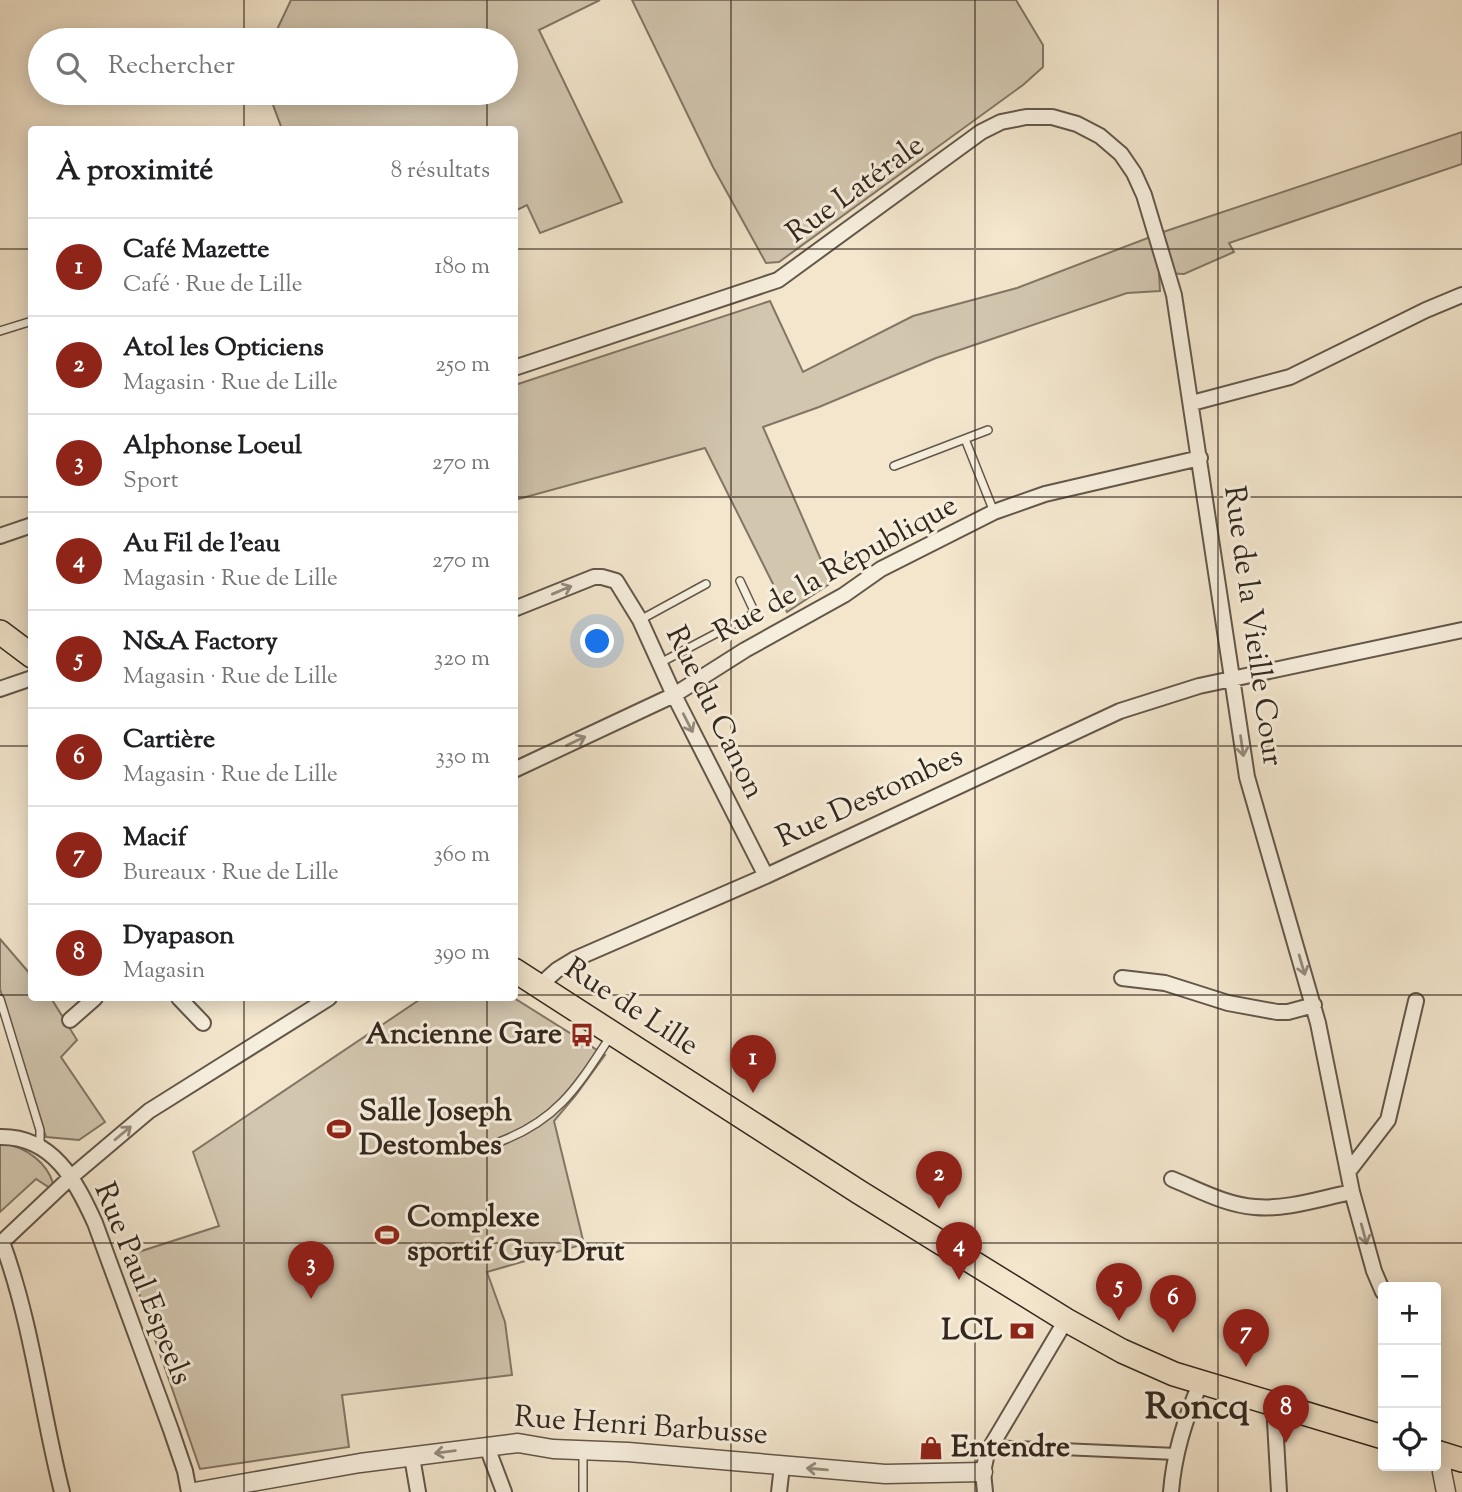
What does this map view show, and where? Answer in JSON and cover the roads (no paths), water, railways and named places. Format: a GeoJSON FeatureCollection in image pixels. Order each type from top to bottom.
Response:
{"type":"FeatureCollection","features":[{"type":"Feature","properties":{"kind":"main road"},"geometry":{"type":"LineString","coordinates":[[0,632],[28,653]]}},
{"type":"Feature","properties":{"kind":"main road"},"geometry":{"type":"LineString","coordinates":[[0,648],[28,662]]}},
{"type":"Feature","properties":{"kind":"main road","name":"Rue de Lille"},"geometry":{"type":"LineString","coordinates":[[518,973],[815,1164],[1066,1320],[1138,1359],[1201,1382],[1378,1435]]}},
{"type":"Feature","properties":{"kind":"street","name":"Rue Latérale"},"geometry":{"type":"LineString","coordinates":[[518,367],[778,280],[981,132],[1013,119],[1039,117],[1066,120],[1111,144],[1129,164],[1139,183],[1160,249]]}},
{"type":"Feature","properties":{"kind":"street","name":"Rue de la Vieille Cour"},"geometry":{"type":"LineString","coordinates":[[1160,249],[1172,285],[1192,403],[1250,792],[1314,1005],[1352,1192],[1379,1282]]}},
{"type":"Feature","properties":{"kind":"street"},"geometry":{"type":"LineString","coordinates":[[1192,403],[1290,377],[1426,310],[1462,296]]}},
{"type":"Feature","properties":{"kind":"street","name":"Rue de la République"},"geometry":{"type":"LineString","coordinates":[[518,767],[674,695],[745,650],[844,595],[892,563],[994,512],[1045,494],[1200,458]]}},
{"type":"Feature","properties":{"kind":"street"},"geometry":{"type":"LineString","coordinates":[[0,536],[28,526]]}},
{"type":"Feature","properties":{"kind":"street","name":"Rue du Canon"},"geometry":{"type":"LineString","coordinates":[[518,607],[586,580],[610,578],[622,587],[766,876]]}},
{"type":"Feature","properties":{"kind":"street","name":"Rue Destombes"},"geometry":{"type":"LineString","coordinates":[[539,986],[575,959],[766,876],[1102,718],[1184,690],[1233,678],[1462,630]]}},
{"type":"Feature","properties":{"kind":"street"},"geometry":{"type":"LineString","coordinates":[[0,689],[28,679]]}},
{"type":"Feature","properties":{"kind":"street"},"geometry":{"type":"LineString","coordinates":[[1122,978],[1166,983],[1228,1003],[1265,1010],[1289,1012],[1314,1005]]}},
{"type":"Feature","properties":{"kind":"street"},"geometry":{"type":"LineString","coordinates":[[70,1020],[91,1001]]}},
{"type":"Feature","properties":{"kind":"street"},"geometry":{"type":"LineString","coordinates":[[182,1001],[203,1023]]}},
{"type":"Feature","properties":{"kind":"street"},"geometry":{"type":"LineString","coordinates":[[62,1492],[29,1330],[16,1282],[1,1243],[71,1177],[149,1111],[324,1001]]}},
{"type":"Feature","properties":{"kind":"street"},"geometry":{"type":"LineString","coordinates":[[1348,1172],[1388,1120],[1416,1001]]}},
{"type":"Feature","properties":{"kind":"street"},"geometry":{"type":"LineString","coordinates":[[0,1137],[20,1138],[40,1146]]}},
{"type":"Feature","properties":{"kind":"street","name":"Rue Paul Espeels"},"geometry":{"type":"LineString","coordinates":[[40,1146],[71,1177],[95,1223],[192,1492]]}},
{"type":"Feature","properties":{"kind":"street"},"geometry":{"type":"LineString","coordinates":[[1172,1180],[1230,1202],[1256,1207],[1287,1205],[1352,1192]]}},
{"type":"Feature","properties":{"kind":"street"},"geometry":{"type":"LineString","coordinates":[[985,1492],[985,1458],[1066,1320]]}},
{"type":"Feature","properties":{"kind":"street"},"geometry":{"type":"LineString","coordinates":[[1171,1492],[1183,1426],[1201,1382]]}},
{"type":"Feature","properties":{"kind":"street"},"geometry":{"type":"LineString","coordinates":[[1274,1404],[1279,1492]]}},
{"type":"Feature","properties":{"kind":"street","name":"Rue Henri Barbusse"},"geometry":{"type":"LineString","coordinates":[[192,1492],[360,1463],[518,1443],[553,1449],[885,1474],[983,1472]]}},
{"type":"Feature","properties":{"kind":"street"},"geometry":{"type":"LineString","coordinates":[[991,1446],[1176,1454]]}},
{"type":"Feature","properties":{"kind":"street"},"geometry":{"type":"LineString","coordinates":[[487,1447],[504,1492]]}},
{"type":"Feature","properties":{"kind":"street"},"geometry":{"type":"LineString","coordinates":[[1446,1492],[1442,1472],[1447,1455]]}},
{"type":"Feature","properties":{"kind":"street"},"geometry":{"type":"LineString","coordinates":[[412,1457],[418,1492]]}},
{"type":"Feature","properties":{"kind":"street"},"geometry":{"type":"LineString","coordinates":[[779,1492],[782,1466]]}},
{"type":"Feature","properties":{"kind":"lane"},"geometry":{"type":"LineString","coordinates":[[0,331],[28,322]]}},
{"type":"Feature","properties":{"kind":"lane"},"geometry":{"type":"LineString","coordinates":[[894,466],[988,430]]}},
{"type":"Feature","properties":{"kind":"lane"},"geometry":{"type":"LineString","coordinates":[[965,439],[994,512]]}},
{"type":"Feature","properties":{"kind":"lane"},"geometry":{"type":"LineString","coordinates":[[659,663],[755,612],[740,581]]}},
{"type":"Feature","properties":{"kind":"lane"},"geometry":{"type":"LineString","coordinates":[[640,620],[706,584]]}},
{"type":"Feature","properties":{"kind":"lane"},"geometry":{"type":"LineString","coordinates":[[0,999],[40,1130],[40,1146]]}},
{"type":"Feature","properties":{"kind":"lane"},"geometry":{"type":"LineString","coordinates":[[499,1142],[530,1129],[572,1094],[612,1033]]}},
{"type":"Feature","properties":{"kind":"lane"},"geometry":{"type":"LineString","coordinates":[[583,1451],[583,1492]]}},
{"type":"Feature","properties":{"kind":"place","name":"Ancienne Gare"},"geometry":{"type":"Point","coordinates":[582,1035]}},
{"type":"Feature","properties":{"kind":"place","name":"Café Mazette"},"geometry":{"type":"Point","coordinates":[753,1093]}},
{"type":"Feature","properties":{"kind":"place","name":"Salle Joseph Destombes"},"geometry":{"type":"Point","coordinates":[339,1129]}},
{"type":"Feature","properties":{"kind":"place","name":"Atol les Opticiens"},"geometry":{"type":"Point","coordinates":[939,1209]}},
{"type":"Feature","properties":{"kind":"place","name":"Complexe sportif Guy Drut"},"geometry":{"type":"Point","coordinates":[387,1235]}},
{"type":"Feature","properties":{"kind":"place","name":"Au Fil de l'eau"},"geometry":{"type":"Point","coordinates":[959,1280]}},
{"type":"Feature","properties":{"kind":"place","name":"Alphonse Loeul"},"geometry":{"type":"Point","coordinates":[311,1299]}},
{"type":"Feature","properties":{"kind":"place","name":"N&A Factory"},"geometry":{"type":"Point","coordinates":[1119,1321]}},
{"type":"Feature","properties":{"kind":"place","name":"LCL"},"geometry":{"type":"Point","coordinates":[1022,1331]}},
{"type":"Feature","properties":{"kind":"place","name":"Cartière"},"geometry":{"type":"Point","coordinates":[1173,1333]}},
{"type":"Feature","properties":{"kind":"place","name":"Macif"},"geometry":{"type":"Point","coordinates":[1246,1367]}},
{"type":"Feature","properties":{"kind":"place","name":"Dyapason"},"geometry":{"type":"Point","coordinates":[1286,1443]}},
{"type":"Feature","properties":{"kind":"place","name":"Entendre"},"geometry":{"type":"Point","coordinates":[931,1448]}},
{"type":"Feature","properties":{"kind":"district","name":"Roncq"},"geometry":{"type":"Point","coordinates":[1197,1409]}}]}
